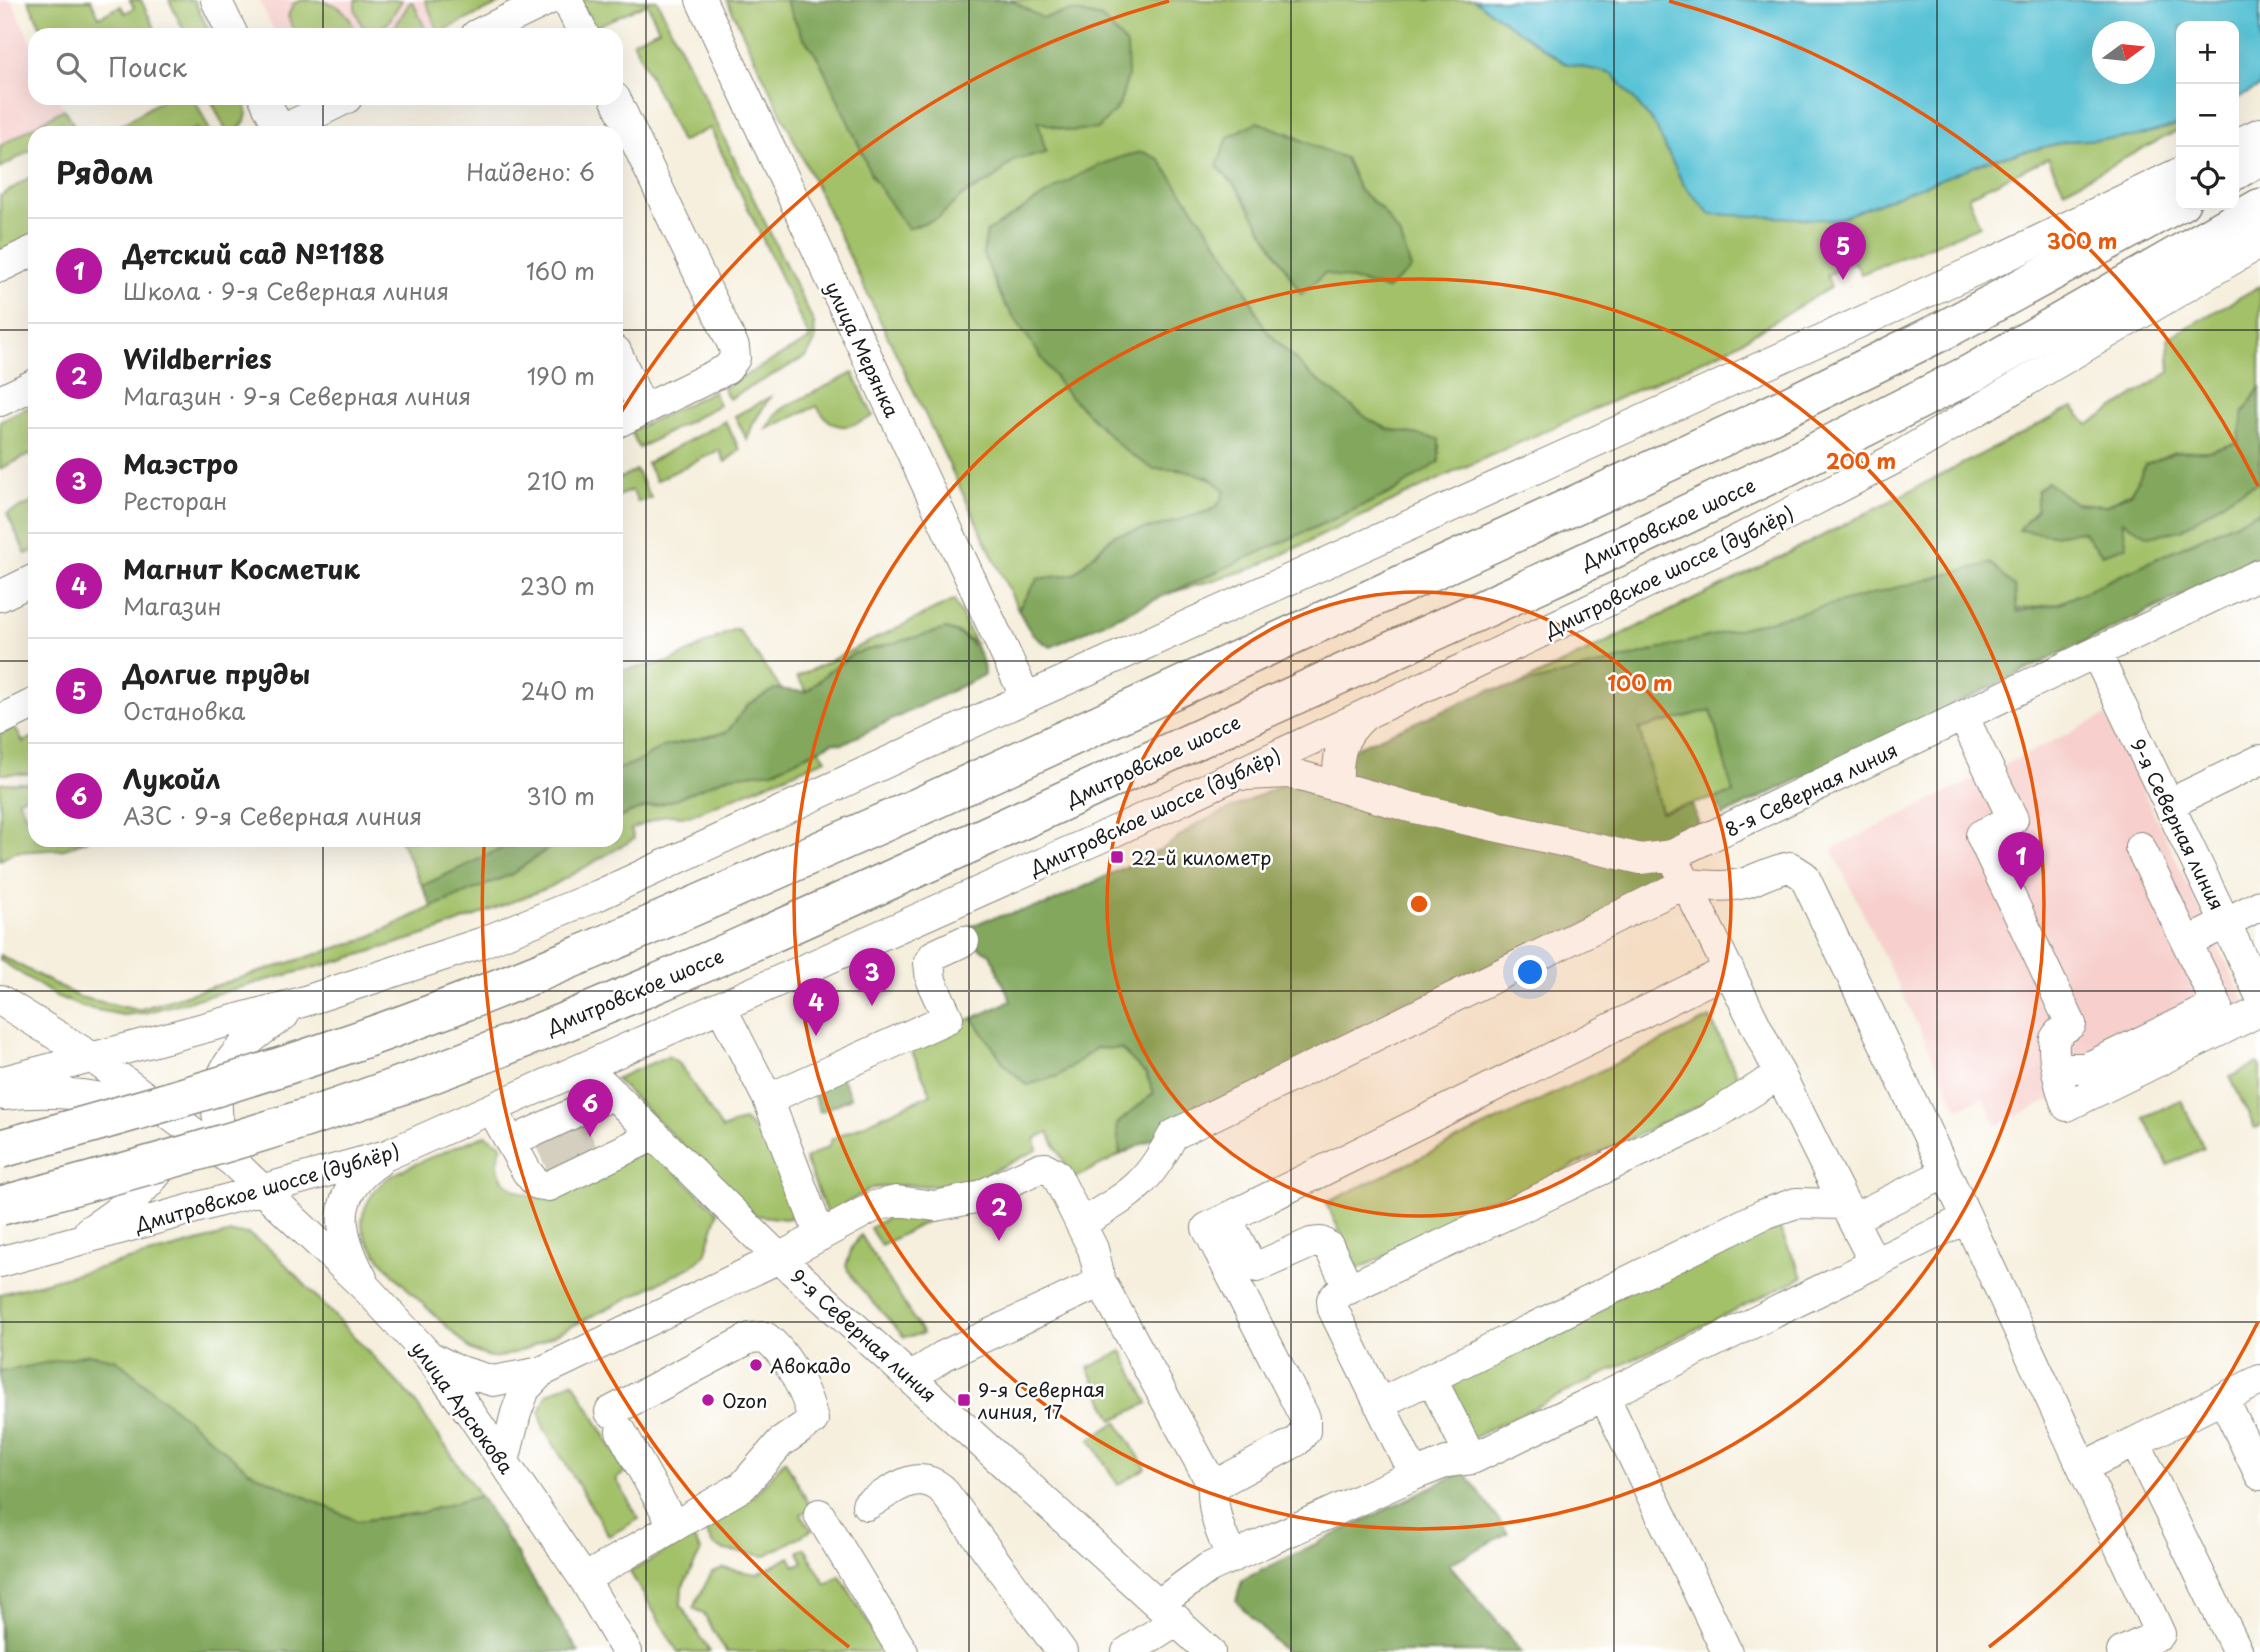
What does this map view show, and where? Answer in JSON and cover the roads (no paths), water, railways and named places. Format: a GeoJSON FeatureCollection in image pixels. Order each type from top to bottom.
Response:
{"type":"FeatureCollection","features":[{"type":"Feature","properties":{"kind":"highway"},"geometry":{"type":"LineString","coordinates":[[2239,168],[2260,156]]}},
{"type":"Feature","properties":{"kind":"highway"},"geometry":{"type":"LineString","coordinates":[[0,1149],[198,1094],[393,1027],[643,928],[914,809],[1751,424],[1948,328],[2176,204]]}},
{"type":"Feature","properties":{"kind":"highway","name":"Дмитровское шоссе"},"geometry":{"type":"LineString","coordinates":[[0,1206],[217,1146],[361,1100],[492,1051],[659,982],[1548,580],[1786,467],[1972,373],[2260,208]]}},
{"type":"Feature","properties":{"kind":"street"},"geometry":{"type":"LineString","coordinates":[[216,0],[230,28]]}},
{"type":"Feature","properties":{"kind":"street"},"geometry":{"type":"LineString","coordinates":[[490,28],[548,0]]}},
{"type":"Feature","properties":{"kind":"street"},"geometry":{"type":"LineString","coordinates":[[567,0],[581,28]]}},
{"type":"Feature","properties":{"kind":"street","name":"улица Мерянка"},"geometry":{"type":"LineString","coordinates":[[701,0],[1026,698]]}},
{"type":"Feature","properties":{"kind":"street"},"geometry":{"type":"LineString","coordinates":[[267,105],[276,126]]}},
{"type":"Feature","properties":{"kind":"street"},"geometry":{"type":"LineString","coordinates":[[290,126],[333,105]]}},
{"type":"Feature","properties":{"kind":"street"},"geometry":{"type":"LineString","coordinates":[[618,105],[734,347],[735,358],[726,369],[623,420]]}},
{"type":"Feature","properties":{"kind":"street"},"geometry":{"type":"LineString","coordinates":[[2239,143],[2260,133]]}},
{"type":"Feature","properties":{"kind":"street"},"geometry":{"type":"LineString","coordinates":[[0,1082],[302,1002],[481,943],[599,895],[1026,698],[1996,261],[2176,174]]}},
{"type":"Feature","properties":{"kind":"street","name":"Дмитровское шоссе (дублёр)"},"geometry":{"type":"LineString","coordinates":[[0,1262],[387,1155],[1113,832],[1728,545],[1898,457],[2260,243]]}},
{"type":"Feature","properties":{"kind":"street"},"geometry":{"type":"LineString","coordinates":[[0,267],[28,253]]}},
{"type":"Feature","properties":{"kind":"street"},"geometry":{"type":"LineString","coordinates":[[623,366],[643,410]]}},
{"type":"Feature","properties":{"kind":"street"},"geometry":{"type":"LineString","coordinates":[[0,401],[28,387]]}},
{"type":"Feature","properties":{"kind":"street","name":"8-я Северная линия"},"geometry":{"type":"LineString","coordinates":[[1232,776],[1290,773],[1410,807],[1641,859],[1672,855],[2260,574]]}},
{"type":"Feature","properties":{"kind":"street"},"geometry":{"type":"LineString","coordinates":[[0,596],[28,582]]}},
{"type":"Feature","properties":{"kind":"street","name":"9-я Северная линия"},"geometry":{"type":"LineString","coordinates":[[2096,653],[2260,995]]}},
{"type":"Feature","properties":{"kind":"street"},"geometry":{"type":"LineString","coordinates":[[0,720],[28,706]]}},
{"type":"Feature","properties":{"kind":"street"},"geometry":{"type":"LineString","coordinates":[[1338,785],[1338,766],[1349,729],[1367,713]]}},
{"type":"Feature","properties":{"kind":"street"},"geometry":{"type":"LineString","coordinates":[[1963,716],[2013,819],[1981,835],[2071,1024],[2083,1033],[2097,1063]]}},
{"type":"Feature","properties":{"kind":"street"},"geometry":{"type":"LineString","coordinates":[[2169,804],[2260,760]]}},
{"type":"Feature","properties":{"kind":"street"},"geometry":{"type":"LineString","coordinates":[[2057,1068],[2084,1068],[2097,1063],[2217,1005],[2140,847]]}},
{"type":"Feature","properties":{"kind":"street"},"geometry":{"type":"LineString","coordinates":[[1672,855],[1875,1264]]}},
{"type":"Feature","properties":{"kind":"street"},"geometry":{"type":"LineString","coordinates":[[1082,1223],[1132,1193],[1160,1160],[1173,1135],[1686,883],[1705,886],[1746,883],[1771,870],[1790,867],[1804,876],[2160,1634],[2122,1652]]}},
{"type":"Feature","properties":{"kind":"street"},"geometry":{"type":"LineString","coordinates":[[2187,943],[2260,905]]}},
{"type":"Feature","properties":{"kind":"street"},"geometry":{"type":"LineString","coordinates":[[768,1099],[948,1018],[931,981],[929,962],[934,955],[964,942]]}},
{"type":"Feature","properties":{"kind":"street"},"geometry":{"type":"LineString","coordinates":[[1213,1486],[1297,1441],[1305,1432],[1304,1418],[1207,1228],[1729,970]]}},
{"type":"Feature","properties":{"kind":"street","name":"улица Арсюкова"},"geometry":{"type":"LineString","coordinates":[[0,1000],[93,1058],[233,1162],[369,1291],[429,1356],[584,1579],[627,1652]]}},
{"type":"Feature","properties":{"kind":"street"},"geometry":{"type":"LineString","coordinates":[[233,1162],[219,1126],[216,1098],[223,1074],[234,1054],[252,1036],[302,1002]]}},
{"type":"Feature","properties":{"kind":"street"},"geometry":{"type":"LineString","coordinates":[[721,1007],[768,1099],[820,1236]]}},
{"type":"Feature","properties":{"kind":"street"},"geometry":{"type":"LineString","coordinates":[[2071,1024],[2059,1032],[2053,1044],[2062,1094],[2067,1106],[2260,1011]]}},
{"type":"Feature","properties":{"kind":"street","name":"9-я Северная линия"},"geometry":{"type":"LineString","coordinates":[[588,1066],[779,1258],[1210,1652]]}},
{"type":"Feature","properties":{"kind":"street"},"geometry":{"type":"LineString","coordinates":[[1414,1475],[1333,1309],[1332,1300],[1337,1294],[1707,1120],[1780,1074]]}},
{"type":"Feature","properties":{"kind":"street"},"geometry":{"type":"LineString","coordinates":[[0,1095],[52,1092],[88,1095],[121,1101],[174,1117],[174,1145],[160,1170],[113,1214],[66,1245]]}},
{"type":"Feature","properties":{"kind":"street"},"geometry":{"type":"LineString","coordinates":[[492,1109],[527,1172],[537,1184],[549,1186],[567,1147],[614,1094]]}},
{"type":"Feature","properties":{"kind":"street"},"geometry":{"type":"LineString","coordinates":[[512,1142],[567,1147],[655,1135]]}},
{"type":"Feature","properties":{"kind":"street"},"geometry":{"type":"LineString","coordinates":[[369,1291],[349,1255],[342,1213],[344,1200],[351,1186],[365,1170],[387,1155]]}},
{"type":"Feature","properties":{"kind":"street"},"geometry":{"type":"LineString","coordinates":[[429,1356],[454,1369],[493,1381],[541,1372],[779,1258],[885,1202],[935,1206],[962,1201],[975,1198],[1037,1169],[1046,1168],[1056,1174],[1082,1223],[1093,1250],[1101,1282],[1213,1486],[1212,1504],[1218,1527],[1232,1558]]}},
{"type":"Feature","properties":{"kind":"street"},"geometry":{"type":"LineString","coordinates":[[1379,1404],[1764,1214],[1796,1203],[1849,1211],[1945,1173]]}},
{"type":"Feature","properties":{"kind":"street"},"geometry":{"type":"LineString","coordinates":[[1227,1219],[1250,1263],[1257,1267],[1311,1243],[1321,1242],[1329,1247],[1349,1289]]}},
{"type":"Feature","properties":{"kind":"street"},"geometry":{"type":"LineString","coordinates":[[1127,1652],[1208,1568],[1414,1475],[1447,1462],[1472,1459],[1967,1219]]}},
{"type":"Feature","properties":{"kind":"street"},"geometry":{"type":"LineString","coordinates":[[912,1377],[943,1356],[1101,1282]]}},
{"type":"Feature","properties":{"kind":"street"},"geometry":{"type":"LineString","coordinates":[[584,1579],[743,1486],[780,1443],[813,1420],[809,1401],[778,1346],[765,1337],[750,1338],[615,1422],[674,1526]]}},
{"type":"Feature","properties":{"kind":"street"},"geometry":{"type":"LineString","coordinates":[[503,1461],[525,1389],[541,1372]]}},
{"type":"Feature","properties":{"kind":"street"},"geometry":{"type":"LineString","coordinates":[[1431,1378],[1472,1459]]}},
{"type":"Feature","properties":{"kind":"street"},"geometry":{"type":"LineString","coordinates":[[2083,1467],[2260,1380]]}},
{"type":"Feature","properties":{"kind":"street"},"geometry":{"type":"LineString","coordinates":[[1604,1396],[1727,1652]]}},
{"type":"Feature","properties":{"kind":"street"},"geometry":{"type":"LineString","coordinates":[[2223,1398],[2260,1475]]}},
{"type":"Feature","properties":{"kind":"street"},"geometry":{"type":"LineString","coordinates":[[2135,1442],[2238,1652]]}},
{"type":"Feature","properties":{"kind":"street"},"geometry":{"type":"LineString","coordinates":[[867,1505],[915,1479],[934,1482],[942,1489],[1062,1652]]}},
{"type":"Feature","properties":{"kind":"street"},"geometry":{"type":"LineString","coordinates":[[819,1514],[903,1652]]}},
{"type":"Feature","properties":{"kind":"water"},"geometry":{"type":"Polygon","coordinates":[[[1474,0],[2260,0],[2260,87],[2239,98],[2239,21],[2176,21],[2176,125],[2134,137],[2069,141],[1987,161],[1835,220],[1710,214],[1683,184],[1655,125],[1613,74],[1565,63],[1474,0]]]}},
{"type":"Feature","properties":{"kind":"tunnel"},"geometry":{"type":"LineString","coordinates":[[572,1130],[583,1153]]}},
{"type":"Feature","properties":{"kind":"tunnel"},"geometry":{"type":"LineString","coordinates":[[550,1141],[561,1164]]}},
{"type":"Feature","properties":{"kind":"place","name":"Долгие пруды"},"geometry":{"type":"Point","coordinates":[1843,280]}},
{"type":"Feature","properties":{"kind":"place","name":"22-й километр"},"geometry":{"type":"Point","coordinates":[1117,857]}},
{"type":"Feature","properties":{"kind":"place","name":"Детский сад №1188"},"geometry":{"type":"Point","coordinates":[2021,890]}},
{"type":"Feature","properties":{"kind":"place","name":"Маэстро"},"geometry":{"type":"Point","coordinates":[872,1006]}},
{"type":"Feature","properties":{"kind":"place","name":"Магнит Косметик"},"geometry":{"type":"Point","coordinates":[816,1036]}},
{"type":"Feature","properties":{"kind":"place","name":"Лукойл"},"geometry":{"type":"Point","coordinates":[590,1137]}},
{"type":"Feature","properties":{"kind":"place","name":"Wildberries"},"geometry":{"type":"Point","coordinates":[999,1241]}},
{"type":"Feature","properties":{"kind":"place","name":"Авокадо"},"geometry":{"type":"Point","coordinates":[756,1365]}},
{"type":"Feature","properties":{"kind":"place","name":"Ozon"},"geometry":{"type":"Point","coordinates":[708,1400]}},
{"type":"Feature","properties":{"kind":"place","name":"9-я Северная линия, 17"},"geometry":{"type":"Point","coordinates":[964,1400]}}]}
